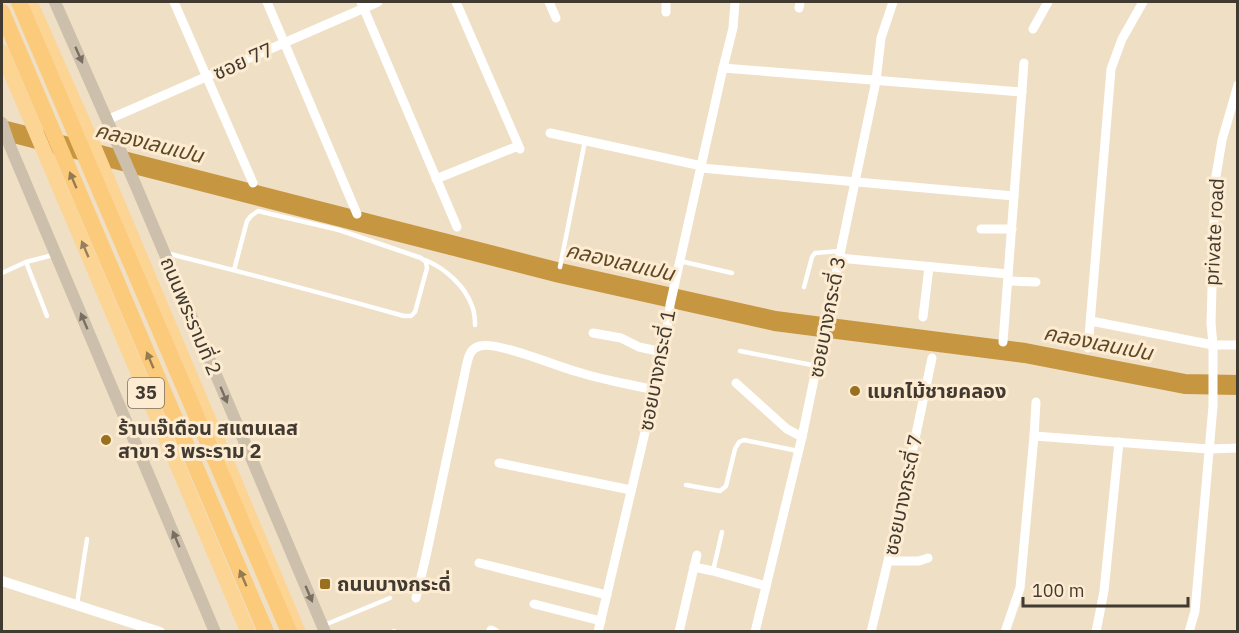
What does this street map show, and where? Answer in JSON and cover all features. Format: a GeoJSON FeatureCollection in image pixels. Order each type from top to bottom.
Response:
{"type":"FeatureCollection","features":[{"type":"Feature","properties":{"kind":"highway"},"geometry":{"type":"LineString","coordinates":[[19,2],[290,632]]}},
{"type":"Feature","properties":{"kind":"highway","name":"ถนนพระรามที่ 2"},"geometry":{"type":"LineString","coordinates":[[30,2],[91,140],[298,632]]}},
{"type":"Feature","properties":{"kind":"highway"},"geometry":{"type":"LineString","coordinates":[[2,12],[266,632]]}},
{"type":"Feature","properties":{"kind":"highway","name":"35"},"geometry":{"type":"LineString","coordinates":[[2,53],[248,632]]}},
{"type":"Feature","properties":{"kind":"main road","name":"ถนนพระรามที่ 2"},"geometry":{"type":"LineString","coordinates":[[55,2],[136,186],[324,629]]}},
{"type":"Feature","properties":{"kind":"main road","name":"35"},"geometry":{"type":"LineString","coordinates":[[2,123],[8,148],[56,254],[215,632]]}},
{"type":"Feature","properties":{"kind":"street"},"geometry":{"type":"LineString","coordinates":[[174,2],[253,183]]}},
{"type":"Feature","properties":{"kind":"street"},"geometry":{"type":"LineString","coordinates":[[267,2],[357,214]]}},
{"type":"Feature","properties":{"kind":"street","name":"ซอย 77"},"geometry":{"type":"LineString","coordinates":[[107,120],[285,42],[362,5],[378,2]]}},
{"type":"Feature","properties":{"kind":"street"},"geometry":{"type":"LineString","coordinates":[[436,179],[519,147],[456,2]]}},
{"type":"Feature","properties":{"kind":"street"},"geometry":{"type":"LineString","coordinates":[[549,2],[556,18]]}},
{"type":"Feature","properties":{"kind":"street"},"geometry":{"type":"LineString","coordinates":[[666,2],[666,12]]}},
{"type":"Feature","properties":{"kind":"street","name":"ซอยบางกระดี่ 1"},"geometry":{"type":"LineString","coordinates":[[598,632],[654,390],[672,297],[733,28],[735,2]]}},
{"type":"Feature","properties":{"kind":"street","name":"ซอยบางกระดี่ 3"},"geometry":{"type":"LineString","coordinates":[[755,632],[802,437],[876,81],[881,38],[893,2]]}},
{"type":"Feature","properties":{"kind":"street"},"geometry":{"type":"LineString","coordinates":[[1033,29],[1048,2]]}},
{"type":"Feature","properties":{"kind":"street"},"geometry":{"type":"LineString","coordinates":[[1088,348],[1112,69],[1122,39],[1143,2]]}},
{"type":"Feature","properties":{"kind":"street"},"geometry":{"type":"LineString","coordinates":[[362,5],[456,227]]}},
{"type":"Feature","properties":{"kind":"street"},"geometry":{"type":"LineString","coordinates":[[1003,342],[1024,63]]}},
{"type":"Feature","properties":{"kind":"street"},"geometry":{"type":"LineString","coordinates":[[723,68],[1022,92]]}},
{"type":"Feature","properties":{"kind":"street","name":"private road"},"geometry":{"type":"LineString","coordinates":[[1209,448],[1214,382],[1211,323],[1215,182],[1222,140],[1238,85]]}},
{"type":"Feature","properties":{"kind":"street"},"geometry":{"type":"LineString","coordinates":[[550,133],[701,167],[854,183],[1014,196]]}},
{"type":"Feature","properties":{"kind":"street"},"geometry":{"type":"LineString","coordinates":[[981,229],[1011,229]]}},
{"type":"Feature","properties":{"kind":"street"},"geometry":{"type":"LineString","coordinates":[[839,255],[1036,282]]}},
{"type":"Feature","properties":{"kind":"street"},"geometry":{"type":"LineString","coordinates":[[924,317],[929,267]]}},
{"type":"Feature","properties":{"kind":"street"},"geometry":{"type":"LineString","coordinates":[[1091,321],[1213,345],[1238,345]]}},
{"type":"Feature","properties":{"kind":"street"},"geometry":{"type":"LineString","coordinates":[[593,333],[621,338],[639,347],[662,352]]}},
{"type":"Feature","properties":{"kind":"street"},"geometry":{"type":"LineString","coordinates":[[416,598],[467,363],[472,350],[486,345],[509,350],[579,373],[654,390]]}},
{"type":"Feature","properties":{"kind":"street","name":"ซอยบางกระดี่ 7"},"geometry":{"type":"LineString","coordinates":[[871,632],[889,561],[932,358]]}},
{"type":"Feature","properties":{"kind":"street"},"geometry":{"type":"LineString","coordinates":[[736,383],[788,429],[802,437]]}},
{"type":"Feature","properties":{"kind":"street"},"geometry":{"type":"LineString","coordinates":[[1005,632],[1020,588],[1036,402]]}},
{"type":"Feature","properties":{"kind":"street"},"geometry":{"type":"LineString","coordinates":[[1034,436],[1238,448]]}},
{"type":"Feature","properties":{"kind":"street"},"geometry":{"type":"LineString","coordinates":[[1096,632],[1104,591],[1119,442]]}},
{"type":"Feature","properties":{"kind":"street"},"geometry":{"type":"LineString","coordinates":[[1189,632],[1195,611],[1209,448]]}},
{"type":"Feature","properties":{"kind":"street"},"geometry":{"type":"LineString","coordinates":[[499,463],[631,490]]}},
{"type":"Feature","properties":{"kind":"street"},"geometry":{"type":"LineString","coordinates":[[680,632],[697,555]]}},
{"type":"Feature","properties":{"kind":"street"},"geometry":{"type":"LineString","coordinates":[[889,561],[919,561],[928,558]]}},
{"type":"Feature","properties":{"kind":"street"},"geometry":{"type":"LineString","coordinates":[[479,563],[607,595]]}},
{"type":"Feature","properties":{"kind":"street"},"geometry":{"type":"LineString","coordinates":[[694,567],[766,586]]}},
{"type":"Feature","properties":{"kind":"street"},"geometry":{"type":"LineString","coordinates":[[2,581],[160,632]]}},
{"type":"Feature","properties":{"kind":"street"},"geometry":{"type":"LineString","coordinates":[[534,604],[601,621]]}},
{"type":"Feature","properties":{"kind":"lane"},"geometry":{"type":"LineString","coordinates":[[560,267],[585,141]]}},
{"type":"Feature","properties":{"kind":"lane"},"geometry":{"type":"LineString","coordinates":[[234,270],[247,221],[258,211],[339,230],[421,258],[441,268],[464,291],[473,308],[475,325]]}},
{"type":"Feature","properties":{"kind":"lane"},"geometry":{"type":"LineString","coordinates":[[164,252],[404,316],[411,316],[415,312],[427,268],[426,262],[421,258]]}},
{"type":"Feature","properties":{"kind":"lane"},"geometry":{"type":"LineString","coordinates":[[804,287],[815,253],[839,255]]}},
{"type":"Feature","properties":{"kind":"lane"},"geometry":{"type":"LineString","coordinates":[[2,273],[26,262],[56,254]]}},
{"type":"Feature","properties":{"kind":"lane"},"geometry":{"type":"LineString","coordinates":[[681,261],[732,273]]}},
{"type":"Feature","properties":{"kind":"lane"},"geometry":{"type":"LineString","coordinates":[[26,262],[48,316]]}},
{"type":"Feature","properties":{"kind":"lane"},"geometry":{"type":"LineString","coordinates":[[740,351],[817,366]]}},
{"type":"Feature","properties":{"kind":"lane"},"geometry":{"type":"LineString","coordinates":[[686,485],[724,489],[735,449],[739,442],[744,440],[798,451]]}},
{"type":"Feature","properties":{"kind":"lane"},"geometry":{"type":"LineString","coordinates":[[712,571],[722,532]]}},
{"type":"Feature","properties":{"kind":"lane"},"geometry":{"type":"LineString","coordinates":[[76,604],[87,539]]}},
{"type":"Feature","properties":{"kind":"lane"},"geometry":{"type":"LineString","coordinates":[[324,629],[390,598]]}},
{"type":"Feature","properties":{"kind":"waterway","name":"คลองเลนเปน"},"geometry":{"type":"LineString","coordinates":[[2,130],[560,273],[775,321],[1025,353],[1185,384],[1238,385]]}},
{"type":"Feature","properties":{"kind":"place","name":"แมกไม้ชายคลอง"},"geometry":{"type":"Point","coordinates":[855,391]}},
{"type":"Feature","properties":{"kind":"place","name":"ร้านเจ๊เดือน สแตนเลส สาขา 3 พระราม 2"},"geometry":{"type":"Point","coordinates":[106,440]}},
{"type":"Feature","properties":{"kind":"place","name":"ถนนบางกระดี่"},"geometry":{"type":"Point","coordinates":[325,584]}}]}
